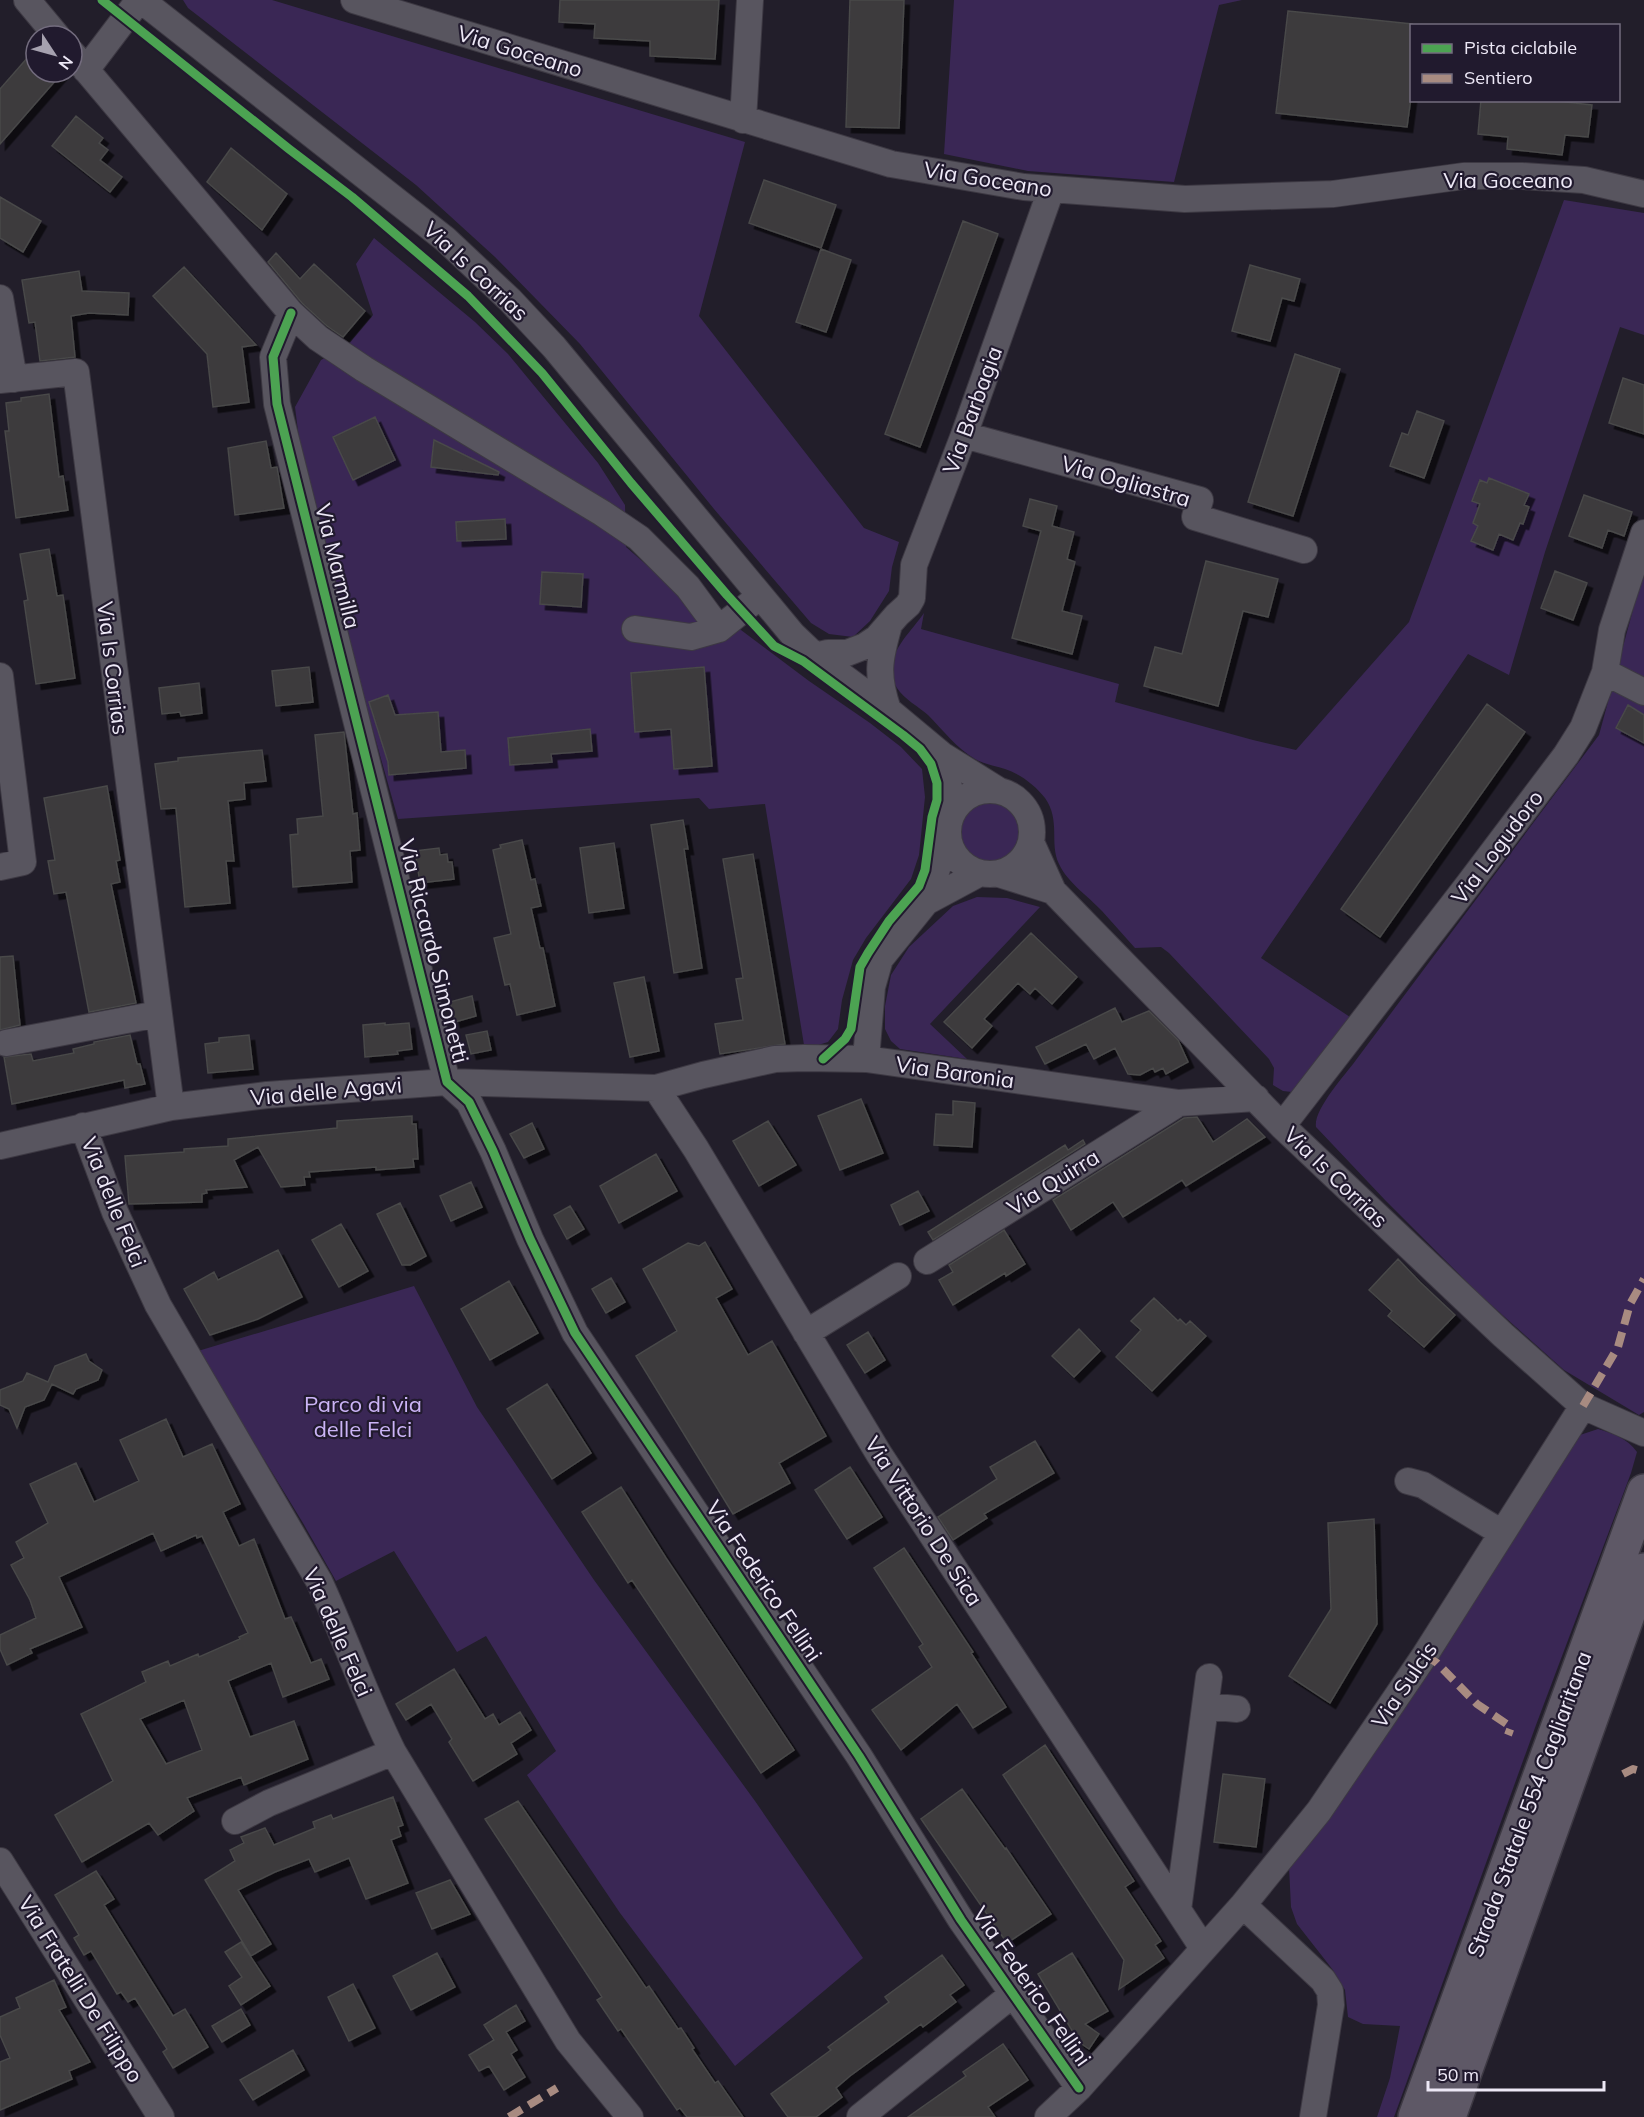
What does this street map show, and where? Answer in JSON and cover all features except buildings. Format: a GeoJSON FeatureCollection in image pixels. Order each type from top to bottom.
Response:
{"type":"FeatureCollection","features":[{"type":"Feature","properties":{"kind":"highway","name":"Strada Statale 554 Cagliaritana"},"geometry":{"type":"LineString","coordinates":[[1415,2117],[1644,1491]]}},
{"type":"Feature","properties":{"kind":"highway","name":"Strada Statale 554 Cagliaritana"},"geometry":{"type":"LineString","coordinates":[[1449,2117],[1644,1570]]}},
{"type":"Feature","properties":{"kind":"street"},"geometry":{"type":"LineString","coordinates":[[27,0],[47,24]]}},
{"type":"Feature","properties":{"kind":"street"},"geometry":{"type":"LineString","coordinates":[[84,57],[140,0]]}},
{"type":"Feature","properties":{"kind":"street","name":"Via Is Corrias"},"geometry":{"type":"LineString","coordinates":[[140,0],[445,239],[510,300],[562,356],[793,635],[815,656],[888,710],[942,755],[998,790]]}},
{"type":"Feature","properties":{"kind":"street","name":"Via Goceano"},"geometry":{"type":"LineString","coordinates":[[354,0],[891,164],[1051,190],[1185,199],[1333,194],[1464,176],[1522,176],[1584,180],[1644,194]]}},
{"type":"Feature","properties":{"kind":"street"},"geometry":{"type":"LineString","coordinates":[[743,120],[750,0]]}},
{"type":"Feature","properties":{"kind":"street"},"geometry":{"type":"LineString","coordinates":[[84,68],[291,313],[318,338],[364,369],[602,513],[639,538],[688,587],[718,629]]}},
{"type":"Feature","properties":{"kind":"street","name":"Via Barbagia"},"geometry":{"type":"LineString","coordinates":[[815,656],[828,652],[847,653],[865,646],[877,638],[912,598],[914,565],[964,435],[1051,190]]}},
{"type":"Feature","properties":{"kind":"street","name":"Via Is Corrias"},"geometry":{"type":"LineString","coordinates":[[0,298],[7,379],[76,372],[171,1107]]}},
{"type":"Feature","properties":{"kind":"street","name":"Via Marmilla"},"geometry":{"type":"LineString","coordinates":[[291,313],[273,357],[277,404],[384,829]]}},
{"type":"Feature","properties":{"kind":"street","name":"Via Ogliastra"},"geometry":{"type":"LineString","coordinates":[[964,435],[1200,500],[1195,517],[1304,550]]}},
{"type":"Feature","properties":{"kind":"street","name":"Via Logudoro"},"geometry":{"type":"LineString","coordinates":[[1282,1126],[1566,755],[1583,728],[1605,672],[1612,630],[1644,533]]}},
{"type":"Feature","properties":{"kind":"street"},"geometry":{"type":"LineString","coordinates":[[635,629],[691,637],[718,629],[760,596]]}},
{"type":"Feature","properties":{"kind":"street"},"geometry":{"type":"LineString","coordinates":[[888,710],[879,681],[881,651],[889,625]]}},
{"type":"Feature","properties":{"kind":"street"},"geometry":{"type":"LineString","coordinates":[[1605,672],[1644,692]]}},
{"type":"Feature","properties":{"kind":"street"},"geometry":{"type":"LineString","coordinates":[[0,676],[11,864]]}},
{"type":"Feature","properties":{"kind":"street"},"geometry":{"type":"LineString","coordinates":[[942,755],[954,810]]}},
{"type":"Feature","properties":{"kind":"street"},"geometry":{"type":"LineString","coordinates":[[866,1059],[872,987],[880,959],[926,902],[948,836],[949,823],[954,810],[963,800],[976,792],[998,790],[1012,796],[1023,806],[1031,819],[1031,842],[1021,862],[1011,869],[990,874],[926,902]]}},
{"type":"Feature","properties":{"kind":"street","name":"Via Riccardo Simonetti"},"geometry":{"type":"LineString","coordinates":[[384,829],[447,1082]]}},
{"type":"Feature","properties":{"kind":"street"},"geometry":{"type":"LineString","coordinates":[[948,836],[951,849],[959,861],[969,869],[990,874]]}},
{"type":"Feature","properties":{"kind":"street","name":"Via Is Corrias"},"geometry":{"type":"LineString","coordinates":[[1031,842],[1053,891],[1282,1126],[1419,1256],[1583,1406],[1644,1433]]}},
{"type":"Feature","properties":{"kind":"street","name":"Via Is Corrias"},"geometry":{"type":"LineString","coordinates":[[990,874],[1053,891]]}},
{"type":"Feature","properties":{"kind":"street"},"geometry":{"type":"LineString","coordinates":[[6,1042],[158,1014]]}},
{"type":"Feature","properties":{"kind":"street","name":"Via Baronia"},"geometry":{"type":"LineString","coordinates":[[656,1088],[775,1059],[866,1059],[1179,1103],[1256,1098]]}},
{"type":"Feature","properties":{"kind":"street","name":"Via delle Agavi"},"geometry":{"type":"LineString","coordinates":[[0,1146],[171,1107],[267,1095],[447,1082],[656,1088]]}},
{"type":"Feature","properties":{"kind":"street","name":"Via Federico Fellini"},"geometry":{"type":"LineString","coordinates":[[447,1082],[469,1102],[575,1333],[859,1756],[961,1920],[1079,2088]]}},
{"type":"Feature","properties":{"kind":"street","name":"Via Vittorio De Sica"},"geometry":{"type":"LineString","coordinates":[[656,1088],[696,1149],[879,1454],[1203,1948]]}},
{"type":"Feature","properties":{"kind":"street","name":"Via Quirra"},"geometry":{"type":"LineString","coordinates":[[927,1261],[1179,1103]]}},
{"type":"Feature","properties":{"kind":"street","name":"Via delle Felci"},"geometry":{"type":"LineString","coordinates":[[84,1126],[115,1212],[158,1305],[319,1581],[334,1613],[371,1709],[393,1752],[568,2041],[630,2117]]}},
{"type":"Feature","properties":{"kind":"street"},"geometry":{"type":"LineString","coordinates":[[806,1333],[898,1276]]}},
{"type":"Feature","properties":{"kind":"street","name":"Via Sulcis"},"geometry":{"type":"LineString","coordinates":[[1048,2117],[1079,2088],[1243,1905],[1319,1811],[1425,1655],[1583,1406]]}},
{"type":"Feature","properties":{"kind":"street"},"geometry":{"type":"LineString","coordinates":[[1408,1481],[1423,1485],[1502,1533]]}},
{"type":"Feature","properties":{"kind":"street"},"geometry":{"type":"LineString","coordinates":[[1179,1910],[1209,1677]]}},
{"type":"Feature","properties":{"kind":"street"},"geometry":{"type":"LineString","coordinates":[[1206,1706],[1237,1709]]}},
{"type":"Feature","properties":{"kind":"street"},"geometry":{"type":"LineString","coordinates":[[235,1821],[269,1803],[393,1752]]}},
{"type":"Feature","properties":{"kind":"street","name":"Via Fratelli De Filippo"},"geometry":{"type":"LineString","coordinates":[[0,1861],[161,2117]]}},
{"type":"Feature","properties":{"kind":"street"},"geometry":{"type":"LineString","coordinates":[[1243,1905],[1323,1980],[1330,1991],[1331,2005],[1313,2117]]}},
{"type":"Feature","properties":{"kind":"street"},"geometry":{"type":"LineString","coordinates":[[860,2117],[1013,1994]]}},
{"type":"Feature","properties":{"kind":"green space"},"geometry":{"type":"Polygon","coordinates":[[[183,0],[272,0],[745,142],[699,316],[864,528],[899,542],[892,567],[889,591],[870,621],[853,637],[829,634],[811,623],[714,509],[580,344],[495,257],[416,185],[188,8],[183,0]]]}},
{"type":"Feature","properties":{"kind":"green space"},"geometry":{"type":"Polygon","coordinates":[[[954,0],[1242,0],[1219,5],[1174,182],[1028,171],[944,154],[954,0]]]}},
{"type":"Feature","properties":{"kind":"green space"},"geometry":{"type":"Polygon","coordinates":[[[1564,200],[1644,213],[1644,335],[1620,327],[1545,552],[1509,675],[1468,654],[1261,958],[1350,1017],[1292,1092],[1283,1091],[1273,1085],[1274,1068],[1269,1059],[1169,953],[1161,947],[1135,948],[1067,877],[1056,856],[1053,815],[1041,793],[1027,780],[1016,774],[978,761],[968,755],[928,715],[900,692],[892,677],[894,657],[904,639],[924,613],[921,629],[1119,684],[1115,702],[1296,750],[1409,622],[1564,200]]]}},
{"type":"Feature","properties":{"kind":"green space"},"geometry":{"type":"Polygon","coordinates":[[[374,238],[475,322],[508,354],[598,463],[625,505],[626,547],[673,588],[737,627],[870,723],[901,747],[922,769],[925,797],[919,855],[911,879],[866,938],[853,960],[842,1000],[838,1029],[828,1042],[815,1046],[804,1045],[765,804],[709,809],[699,798],[398,819],[319,539],[301,455],[295,407],[321,360],[347,346],[373,315],[356,264],[374,238]]]}},
{"type":"Feature","properties":{"kind":"green space"},"geometry":{"type":"Polygon","coordinates":[[[1644,575],[1644,1412],[1639,1415],[1564,1370],[1479,1294],[1316,1127],[1316,1120],[1324,1102],[1599,735],[1644,575]]]}},
{"type":"Feature","properties":{"kind":"green space"},"geometry":{"type":"Polygon","coordinates":[[[990,802],[1007,807],[1015,815],[1020,832],[1015,849],[1007,857],[990,862],[973,857],[965,849],[960,832],[965,815],[973,807],[990,802]]]}},
{"type":"Feature","properties":{"kind":"green space"},"geometry":{"type":"Polygon","coordinates":[[[977,897],[1007,898],[1040,907],[930,1024],[967,1059],[900,1049],[891,1041],[885,1029],[885,1006],[891,975],[909,947],[953,906],[977,897]]]}},
{"type":"Feature","properties":{"kind":"green space","name":"Parco di via delle Felci"},"geometry":{"type":"Polygon","coordinates":[[[414,1286],[477,1407],[594,1580],[755,1801],[863,1958],[735,2066],[620,1913],[527,1775],[556,1751],[486,1636],[457,1652],[394,1551],[336,1581],[198,1351],[414,1286]]]}},
{"type":"Feature","properties":{"kind":"green space"},"geometry":{"type":"Polygon","coordinates":[[[1598,1429],[1624,1440],[1637,1452],[1631,1473],[1536,1725],[1394,2117],[1377,2117],[1390,2078],[1400,2026],[1363,2024],[1348,2017],[1345,1990],[1333,1970],[1297,1924],[1291,1907],[1289,1867],[1365,1767],[1435,1663],[1569,1450],[1580,1435],[1598,1429]]]}},
{"type":"Feature","properties":{"kind":"marked path"},"geometry":{"type":"LineString","coordinates":[[1583,1406],[1618,1347],[1630,1304],[1644,1279]]}},
{"type":"Feature","properties":{"kind":"marked path"},"geometry":{"type":"LineString","coordinates":[[1425,1655],[1437,1663],[1477,1704],[1511,1727],[1508,1735]]}},
{"type":"Feature","properties":{"kind":"marked path"},"geometry":{"type":"LineString","coordinates":[[1623,1774],[1633,1769],[1644,1772]]}},
{"type":"Feature","properties":{"kind":"marked path"},"geometry":{"type":"LineString","coordinates":[[509,2117],[557,2088]]}},
{"type":"Feature","properties":{"kind":"cycle path"},"geometry":{"type":"LineString","coordinates":[[102,0],[352,197],[468,296],[542,373],[631,483],[774,646],[803,661],[903,735],[920,749],[931,764],[937,783],[937,800],[932,817],[925,870],[919,886],[889,921],[860,967],[851,1029],[845,1039],[823,1059]]}},
{"type":"Feature","properties":{"kind":"cycle path"},"geometry":{"type":"LineString","coordinates":[[291,313],[273,357],[277,404],[447,1082],[469,1102],[575,1333],[859,1756],[961,1920],[1079,2088]]}}]}
